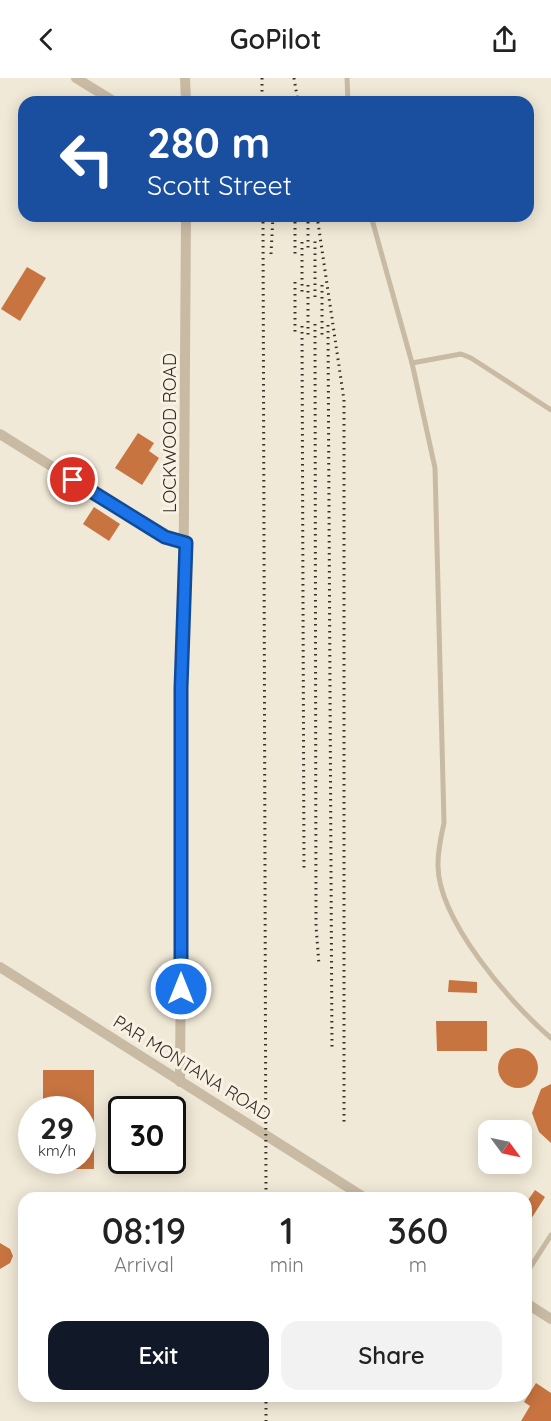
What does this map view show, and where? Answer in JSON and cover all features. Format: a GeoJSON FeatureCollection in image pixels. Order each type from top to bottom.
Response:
{"type":"FeatureCollection","features":[{"type":"Feature","properties":{"kind":"street"},"geometry":{"type":"LineString","coordinates":[[76,78],[105,96]]}},
{"type":"Feature","properties":{"kind":"street"},"geometry":{"type":"LineString","coordinates":[[185,78],[186,96]]}},
{"type":"Feature","properties":{"kind":"street","name":"LOCKWOOD ROAD"},"geometry":{"type":"LineString","coordinates":[[180,1082],[181,700],[186,543],[186,222]]}},
{"type":"Feature","properties":{"kind":"street"},"geometry":{"type":"LineString","coordinates":[[0,434],[165,537],[186,543]]}},
{"type":"Feature","properties":{"kind":"street","name":"PAR MONTANA ROAD"},"geometry":{"type":"LineString","coordinates":[[0,967],[355,1192]]}},
{"type":"Feature","properties":{"kind":"street"},"geometry":{"type":"LineString","coordinates":[[532,1307],[551,1319]]}},
{"type":"Feature","properties":{"kind":"lane"},"geometry":{"type":"LineString","coordinates":[[347,78],[348,96]]}},
{"type":"Feature","properties":{"kind":"lane"},"geometry":{"type":"LineString","coordinates":[[373,222],[412,363],[435,468],[444,822],[438,865],[442,888],[470,945],[492,976],[514,1004],[551,1038]]}},
{"type":"Feature","properties":{"kind":"lane"},"geometry":{"type":"LineString","coordinates":[[412,363],[461,354],[471,358],[551,410]]}},
{"type":"Feature","properties":{"kind":"lane"},"geometry":{"type":"LineString","coordinates":[[532,1265],[551,1235]]}},
{"type":"Feature","properties":{"kind":"building"},"geometry":{"type":"Polygon","coordinates":[[[27,267],[46,278],[20,321],[1,309],[27,267]]]}},
{"type":"Feature","properties":{"kind":"building"},"geometry":{"type":"Polygon","coordinates":[[[138,433],[154,443],[149,451],[159,458],[142,485],[115,468],[138,433]]]}},
{"type":"Feature","properties":{"kind":"building"},"geometry":{"type":"Polygon","coordinates":[[[94,507],[120,524],[109,541],[83,524],[94,507]]]}},
{"type":"Feature","properties":{"kind":"building"},"geometry":{"type":"Polygon","coordinates":[[[449,980],[477,982],[477,993],[448,992],[449,980]]]}},
{"type":"Feature","properties":{"kind":"building"},"geometry":{"type":"Polygon","coordinates":[[[436,1021],[487,1021],[487,1051],[437,1051],[436,1021]]]}},
{"type":"Feature","properties":{"kind":"building"},"geometry":{"type":"Polygon","coordinates":[[[518,1048],[526,1049],[532,1054],[537,1060],[537,1076],[532,1082],[526,1087],[518,1088],[510,1087],[504,1082],[499,1076],[498,1068],[499,1060],[504,1054],[510,1049],[518,1048]]]}},
{"type":"Feature","properties":{"kind":"building"},"geometry":{"type":"Polygon","coordinates":[[[43,1070],[94,1070],[94,1096],[43,1096],[43,1070]]]}},
{"type":"Feature","properties":{"kind":"building"},"geometry":{"type":"Polygon","coordinates":[[[551,1084],[551,1143],[539,1132],[532,1113],[541,1089],[551,1084]]]}},
{"type":"Feature","properties":{"kind":"building"},"geometry":{"type":"Polygon","coordinates":[[[535,1190],[545,1197],[532,1218],[532,1194],[535,1190]]]}},
{"type":"Feature","properties":{"kind":"building"},"geometry":{"type":"Polygon","coordinates":[[[0,1243],[10,1249],[13,1256],[10,1263],[0,1269],[0,1243]]]}},
{"type":"Feature","properties":{"kind":"building"},"geometry":{"type":"Polygon","coordinates":[[[536,1383],[551,1393],[551,1421],[521,1421],[530,1406],[524,1402],[532,1402],[532,1389],[536,1383]]]}},
{"type":"Feature","properties":{"kind":"railway"},"geometry":{"type":"LineString","coordinates":[[262,78],[262,96]]}},
{"type":"Feature","properties":{"kind":"railway"},"geometry":{"type":"LineString","coordinates":[[294,78],[297,96]]}},
{"type":"Feature","properties":{"kind":"railway"},"geometry":{"type":"LineString","coordinates":[[263,222],[266,1192]]}},
{"type":"Feature","properties":{"kind":"railway"},"geometry":{"type":"LineString","coordinates":[[271,254],[273,222]]}},
{"type":"Feature","properties":{"kind":"railway"},"geometry":{"type":"LineString","coordinates":[[295,222],[295,255]]}},
{"type":"Feature","properties":{"kind":"railway"},"geometry":{"type":"LineString","coordinates":[[308,222],[308,252]]}},
{"type":"Feature","properties":{"kind":"railway"},"geometry":{"type":"LineString","coordinates":[[318,222],[344,400],[344,1122]]}},
{"type":"Feature","properties":{"kind":"railway"},"geometry":{"type":"LineString","coordinates":[[315,240],[315,297]]}},
{"type":"Feature","properties":{"kind":"railway"},"geometry":{"type":"LineString","coordinates":[[302,242],[302,293]]}},
{"type":"Feature","properties":{"kind":"railway"},"geometry":{"type":"LineString","coordinates":[[295,282],[295,336]]}},
{"type":"Feature","properties":{"kind":"railway"},"geometry":{"type":"LineString","coordinates":[[308,285],[308,336]]}},
{"type":"Feature","properties":{"kind":"railway"},"geometry":{"type":"LineString","coordinates":[[322,285],[322,336]]}},
{"type":"Feature","properties":{"kind":"railway"},"geometry":{"type":"LineString","coordinates":[[315,324],[316,926],[319,965]]}},
{"type":"Feature","properties":{"kind":"railway"},"geometry":{"type":"LineString","coordinates":[[328,325],[332,1051]]}},
{"type":"Feature","properties":{"kind":"railway"},"geometry":{"type":"LineString","coordinates":[[302,326],[304,872]]}},
{"type":"Feature","properties":{"kind":"railway"},"geometry":{"type":"LineString","coordinates":[[266,1402],[266,1421]]}},
{"type":"Feature","properties":{"kind":"route"},"geometry":{"type":"LineString","coordinates":[[73,480],[165,537],[186,543],[181,688],[181,989]]}}]}
